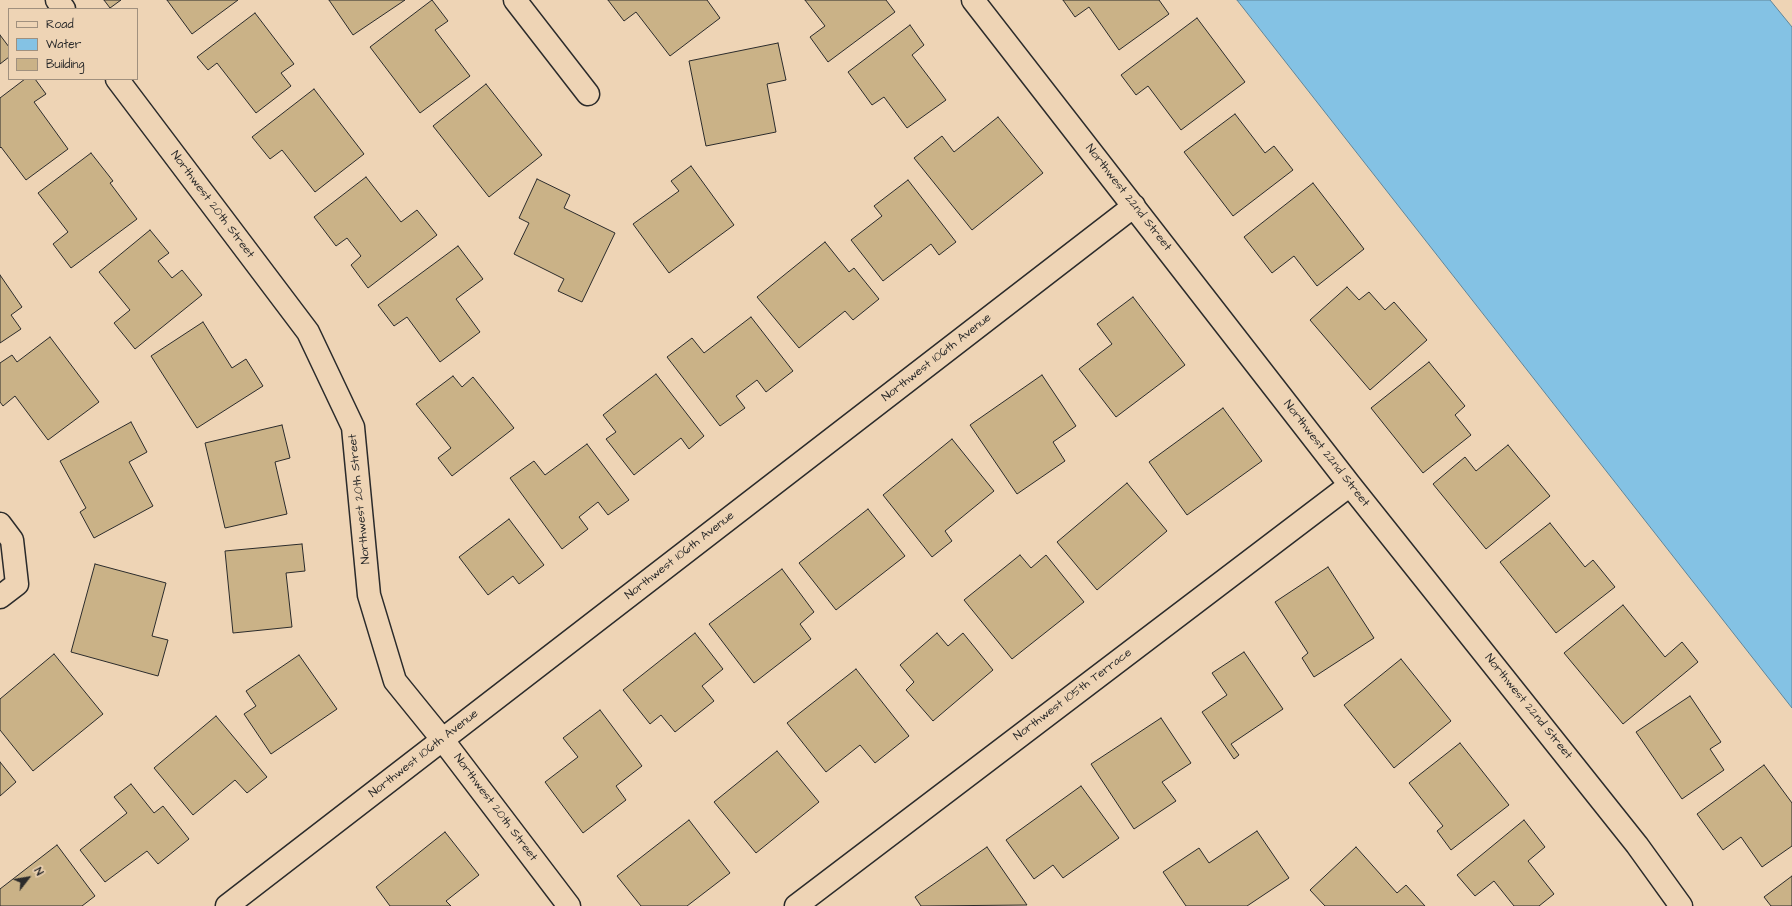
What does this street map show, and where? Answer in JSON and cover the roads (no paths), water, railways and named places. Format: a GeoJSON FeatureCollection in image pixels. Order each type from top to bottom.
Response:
{"type":"FeatureCollection","features":[{"type":"Feature","properties":{"kind":"street"},"geometry":{"type":"LineString","coordinates":[[57,0],[63,8]]}},
{"type":"Feature","properties":{"kind":"street"},"geometry":{"type":"LineString","coordinates":[[515,0],[588,94]]}},
{"type":"Feature","properties":{"kind":"street","name":"Northwest 22nd Street"},"geometry":{"type":"LineString","coordinates":[[973,0],[1350,485],[1632,838],[1681,906]]}},
{"type":"Feature","properties":{"kind":"street","name":"Northwest 20th Street"},"geometry":{"type":"LineString","coordinates":[[117,80],[308,332],[353,427],[369,595],[395,681],[442,739],[569,906]]}},
{"type":"Feature","properties":{"kind":"street","name":"Northwest 106th Avenue"},"geometry":{"type":"LineString","coordinates":[[227,906],[1134,206]]}},
{"type":"Feature","properties":{"kind":"street","name":"Northwest 105th Terrace"},"geometry":{"type":"LineString","coordinates":[[796,906],[1350,485]]}},
{"type":"Feature","properties":{"kind":"street"},"geometry":{"type":"LineString","coordinates":[[0,597],[17,584],[6,532]]}},
{"type":"Feature","properties":{"kind":"water"},"geometry":{"type":"Polygon","coordinates":[[[1237,0],[1770,0],[1792,27],[1792,708],[1237,0]]]}}]}
